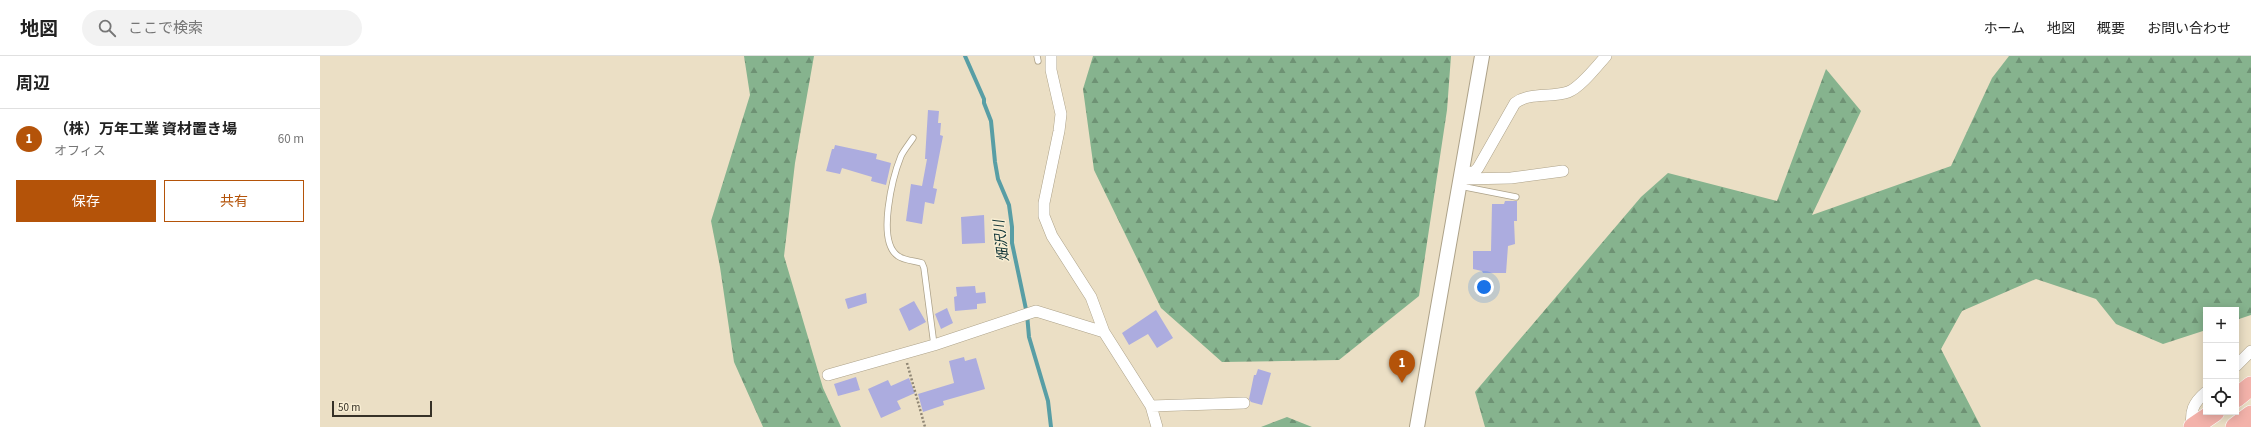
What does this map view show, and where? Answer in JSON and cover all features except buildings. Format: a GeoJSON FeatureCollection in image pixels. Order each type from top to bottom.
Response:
{"type":"FeatureCollection","features":[{"type":"Feature","properties":{"kind":"highway"},"geometry":{"type":"LineString","coordinates":[[2239,396],[2251,386]]}},
{"type":"Feature","properties":{"kind":"highway"},"geometry":{"type":"LineString","coordinates":[[2192,427],[2210,415]]}},
{"type":"Feature","properties":{"kind":"highway"},"geometry":{"type":"LineString","coordinates":[[2235,427],[2251,415]]}},
{"type":"Feature","properties":{"kind":"street"},"geometry":{"type":"LineString","coordinates":[[1051,56],[1051,70],[1060,114],[1059,131],[1044,203],[1044,216],[1052,236],[1091,297],[1104,332],[1151,406],[1157,427]]}},
{"type":"Feature","properties":{"kind":"street"},"geometry":{"type":"LineString","coordinates":[[1418,427],[1482,56]]}},
{"type":"Feature","properties":{"kind":"street"},"geometry":{"type":"LineString","coordinates":[[1460,179],[1474,172],[1478,168],[1515,103],[1522,98],[1561,94],[1575,89],[1606,56]]}},
{"type":"Feature","properties":{"kind":"street"},"geometry":{"type":"LineString","coordinates":[[1460,179],[1511,178],[1563,171]]}},
{"type":"Feature","properties":{"kind":"street"},"geometry":{"type":"LineString","coordinates":[[828,375],[934,345],[1036,311],[1104,332]]}},
{"type":"Feature","properties":{"kind":"street"},"geometry":{"type":"LineString","coordinates":[[2239,363],[2251,351]]}},
{"type":"Feature","properties":{"kind":"street"},"geometry":{"type":"LineString","coordinates":[[2192,427],[2191,413],[2203,395]]}},
{"type":"Feature","properties":{"kind":"street"},"geometry":{"type":"LineString","coordinates":[[1151,406],[1244,403]]}},
{"type":"Feature","properties":{"kind":"lane"},"geometry":{"type":"LineString","coordinates":[[913,138],[902,155],[893,184],[887,218],[887,231],[890,245],[898,256],[922,263],[924,268],[934,345]]}},
{"type":"Feature","properties":{"kind":"lane"},"geometry":{"type":"LineString","coordinates":[[1460,179],[1516,197]]}},
{"type":"Feature","properties":{"kind":"path"},"geometry":{"type":"LineString","coordinates":[[905,353],[925,427]]}},
{"type":"Feature","properties":{"kind":"green space"},"geometry":{"type":"Polygon","coordinates":[[[744,56],[814,56],[795,163],[784,256],[823,388],[841,427],[763,427],[734,362],[720,267],[711,221],[750,95],[744,56]]]}},
{"type":"Feature","properties":{"kind":"green space"},"geometry":{"type":"Polygon","coordinates":[[[1093,56],[1451,56],[1447,110],[1419,296],[1339,360],[1222,362],[1161,308],[1094,170],[1083,89],[1093,56]]]}},
{"type":"Feature","properties":{"kind":"green space"},"geometry":{"type":"Polygon","coordinates":[[[2009,56],[2251,56],[2251,315],[2239,319],[2239,307],[2203,307],[2203,331],[2163,344],[2116,324],[2096,299],[2036,279],[1962,311],[1941,349],[1981,427],[1485,427],[1475,392],[1641,197],[1668,173],[1777,201],[1826,69],[1861,111],[1812,215],[1951,166],[1992,78],[2009,56]]]}},
{"type":"Feature","properties":{"kind":"green space"},"geometry":{"type":"Polygon","coordinates":[[[1287,417],[1312,427],[1261,427],[1287,417]]]}},
{"type":"Feature","properties":{"kind":"waterway","name":"畑沢川"},"geometry":{"type":"LineString","coordinates":[[965,56],[984,99],[984,103],[991,121],[998,179],[1009,205],[1012,227],[1012,243],[1027,314],[1029,337],[1048,401],[1051,427]]}},
{"type":"Feature","properties":{"kind":"place","name":"（株）万年工業 資材置き場"},"geometry":{"type":"Point","coordinates":[1402,383]}}]}
